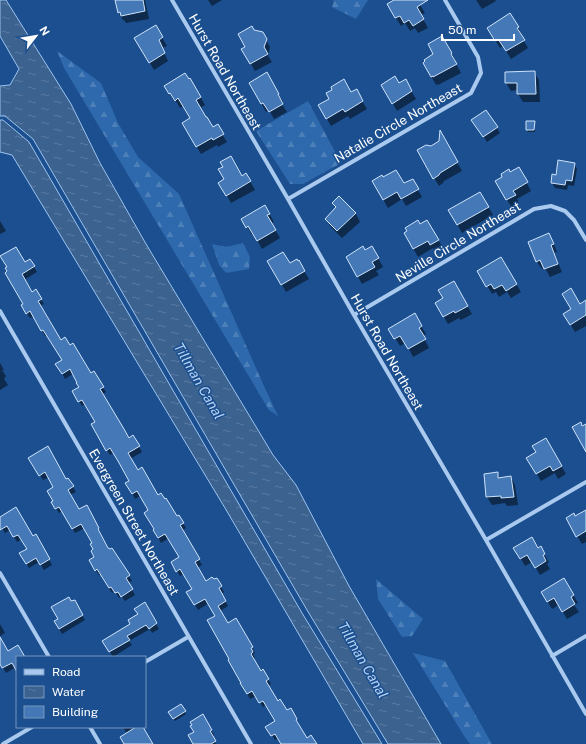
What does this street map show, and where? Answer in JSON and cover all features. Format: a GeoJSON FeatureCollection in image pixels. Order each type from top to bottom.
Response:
{"type":"FeatureCollection","features":[{"type":"Feature","properties":{"kind":"street","name":"Hurst Road Northeast"},"geometry":{"type":"LineString","coordinates":[[172,0],[586,714]]}},
{"type":"Feature","properties":{"kind":"street","name":"Natalie Circle Northeast"},"geometry":{"type":"LineString","coordinates":[[288,199],[471,94],[481,73],[478,57],[445,0]]}},
{"type":"Feature","properties":{"kind":"street","name":"Neville Circle Northeast"},"geometry":{"type":"LineString","coordinates":[[354,315],[534,209],[551,206],[565,211],[574,220],[586,240]]}},
{"type":"Feature","properties":{"kind":"street","name":"Evergreen Street Northeast"},"geometry":{"type":"LineString","coordinates":[[0,311],[251,744]]}},
{"type":"Feature","properties":{"kind":"street"},"geometry":{"type":"LineString","coordinates":[[486,540],[586,482]]}},
{"type":"Feature","properties":{"kind":"street"},"geometry":{"type":"LineString","coordinates":[[0,573],[48,656]]}},
{"type":"Feature","properties":{"kind":"street"},"geometry":{"type":"LineString","coordinates":[[146,661],[188,636]]}},
{"type":"Feature","properties":{"kind":"street"},"geometry":{"type":"LineString","coordinates":[[552,656],[586,636]]}},
{"type":"Feature","properties":{"kind":"street"},"geometry":{"type":"LineString","coordinates":[[3,744],[30,728]]}},
{"type":"Feature","properties":{"kind":"street"},"geometry":{"type":"LineString","coordinates":[[91,728],[100,744]]}},
{"type":"Feature","properties":{"kind":"green space"},"geometry":{"type":"Polygon","coordinates":[[[334,0],[368,0],[356,19],[332,7],[334,0]]]}},
{"type":"Feature","properties":{"kind":"green space"},"geometry":{"type":"Polygon","coordinates":[[[57,51],[101,83],[118,123],[138,157],[179,194],[278,416],[269,410],[64,68],[57,51]]]}},
{"type":"Feature","properties":{"kind":"green space"},"geometry":{"type":"Polygon","coordinates":[[[308,101],[341,163],[303,184],[290,184],[256,131],[308,101]]]}},
{"type":"Feature","properties":{"kind":"green space"},"geometry":{"type":"Polygon","coordinates":[[[243,243],[250,257],[249,269],[226,273],[219,265],[212,244],[226,247],[243,243]]]}},
{"type":"Feature","properties":{"kind":"green space"},"geometry":{"type":"Polygon","coordinates":[[[376,579],[423,619],[412,636],[402,637],[378,599],[376,579]]]}},
{"type":"Feature","properties":{"kind":"green space"},"geometry":{"type":"Polygon","coordinates":[[[413,653],[445,661],[492,744],[470,744],[413,653]]]}},
{"type":"Feature","properties":{"kind":"water","name":"Tillman Canal"},"geometry":{"type":"Polygon","coordinates":[[[0,0],[6,0],[71,104],[100,163],[146,244],[273,455],[296,485],[349,586],[441,744],[388,744],[307,610],[33,139],[5,116],[0,116],[0,86],[10,85],[19,69],[0,36],[0,0]]]}},
{"type":"Feature","properties":{"kind":"water"},"geometry":{"type":"Polygon","coordinates":[[[0,120],[3,120],[29,142],[302,613],[382,744],[363,744],[225,508],[12,155],[0,152],[0,120]]]}},
{"type":"Feature","properties":{"kind":"building"},"geometry":{"type":"Polygon","coordinates":[[[115,0],[143,0],[145,11],[121,16],[120,12],[118,13],[115,0]]]}},
{"type":"Feature","properties":{"kind":"building"},"geometry":{"type":"Polygon","coordinates":[[[394,0],[428,0],[417,7],[424,19],[413,26],[409,20],[404,23],[400,16],[395,18],[387,4],[394,0]]]}},
{"type":"Feature","properties":{"kind":"building"},"geometry":{"type":"Polygon","coordinates":[[[510,13],[525,40],[506,51],[498,39],[495,41],[487,28],[510,13]]]}},
{"type":"Feature","properties":{"kind":"building"},"geometry":{"type":"Polygon","coordinates":[[[156,25],[163,37],[159,40],[165,53],[149,63],[134,38],[156,25]]]}},
{"type":"Feature","properties":{"kind":"building"},"geometry":{"type":"Polygon","coordinates":[[[252,26],[254,30],[263,32],[267,39],[264,47],[268,54],[250,64],[241,49],[245,47],[238,34],[252,26]]]}},
{"type":"Feature","properties":{"kind":"building"},"geometry":{"type":"Polygon","coordinates":[[[442,36],[457,64],[431,77],[423,63],[425,61],[424,60],[433,54],[428,44],[442,36]]]}},
{"type":"Feature","properties":{"kind":"building"},"geometry":{"type":"Polygon","coordinates":[[[535,71],[536,94],[517,94],[517,83],[505,83],[505,72],[535,71]]]}},
{"type":"Feature","properties":{"kind":"building"},"geometry":{"type":"Polygon","coordinates":[[[267,72],[283,104],[269,112],[263,103],[261,104],[249,83],[267,72]]]}},
{"type":"Feature","properties":{"kind":"building"},"geometry":{"type":"Polygon","coordinates":[[[185,73],[189,79],[190,78],[201,97],[196,100],[206,117],[213,127],[218,124],[224,134],[213,140],[212,138],[196,147],[182,123],[190,118],[178,98],[175,101],[164,86],[185,73]]]}},
{"type":"Feature","properties":{"kind":"building"},"geometry":{"type":"Polygon","coordinates":[[[395,76],[399,83],[406,79],[412,91],[392,104],[381,85],[395,76]]]}},
{"type":"Feature","properties":{"kind":"building"},"geometry":{"type":"Polygon","coordinates":[[[344,79],[351,92],[357,89],[363,101],[345,112],[343,109],[326,119],[318,105],[329,99],[326,93],[332,90],[331,87],[344,79]]]}},
{"type":"Feature","properties":{"kind":"building"},"geometry":{"type":"Polygon","coordinates":[[[486,110],[498,127],[483,137],[471,120],[486,110]]]}},
{"type":"Feature","properties":{"kind":"building"},"geometry":{"type":"Polygon","coordinates":[[[526,121],[535,121],[534,130],[526,130],[526,121]]]}},
{"type":"Feature","properties":{"kind":"building"},"geometry":{"type":"Polygon","coordinates":[[[440,130],[458,162],[433,179],[417,150],[426,145],[431,146],[439,141],[440,130]]]}},
{"type":"Feature","properties":{"kind":"building"},"geometry":{"type":"Polygon","coordinates":[[[231,156],[242,176],[246,173],[251,181],[226,196],[218,183],[224,179],[218,169],[223,167],[220,162],[231,156]]]}},
{"type":"Feature","properties":{"kind":"building"},"geometry":{"type":"Polygon","coordinates":[[[558,160],[575,163],[572,181],[566,180],[565,185],[551,183],[552,174],[556,175],[558,160]]]}},
{"type":"Feature","properties":{"kind":"building"},"geometry":{"type":"Polygon","coordinates":[[[519,167],[528,182],[513,191],[516,195],[506,200],[495,181],[502,177],[501,174],[509,169],[510,172],[519,167]]]}},
{"type":"Feature","properties":{"kind":"building"},"geometry":{"type":"Polygon","coordinates":[[[396,170],[404,183],[413,179],[419,189],[401,199],[397,192],[383,200],[372,181],[382,175],[383,177],[396,170]]]}},
{"type":"Feature","properties":{"kind":"building"},"geometry":{"type":"Polygon","coordinates":[[[480,192],[489,207],[457,225],[448,210],[480,192]]]}},
{"type":"Feature","properties":{"kind":"building"},"geometry":{"type":"Polygon","coordinates":[[[339,196],[356,213],[337,231],[325,219],[336,207],[332,203],[339,196]]]}},
{"type":"Feature","properties":{"kind":"building"},"geometry":{"type":"Polygon","coordinates":[[[265,205],[270,214],[267,215],[276,230],[257,241],[248,226],[246,228],[241,219],[265,205]]]}},
{"type":"Feature","properties":{"kind":"building"},"geometry":{"type":"Polygon","coordinates":[[[418,220],[420,224],[427,220],[439,240],[430,245],[428,241],[413,249],[404,233],[407,231],[405,228],[418,220]]]}},
{"type":"Feature","properties":{"kind":"building"},"geometry":{"type":"Polygon","coordinates":[[[549,233],[554,244],[551,245],[558,264],[544,269],[540,260],[536,262],[528,242],[549,233]]]}},
{"type":"Feature","properties":{"kind":"building"},"geometry":{"type":"Polygon","coordinates":[[[363,246],[365,250],[372,246],[379,258],[372,262],[375,267],[357,277],[346,257],[363,246]]]}},
{"type":"Feature","properties":{"kind":"building"},"geometry":{"type":"Polygon","coordinates":[[[16,247],[25,262],[30,259],[35,266],[22,274],[32,292],[36,289],[42,299],[38,301],[61,340],[65,337],[70,345],[73,343],[91,373],[94,371],[104,387],[100,389],[129,438],[133,435],[140,446],[128,453],[138,470],[142,467],[158,495],[161,493],[165,499],[166,498],[177,516],[179,515],[184,523],[180,525],[200,559],[195,562],[206,581],[212,577],[214,579],[217,578],[222,586],[219,588],[226,601],[218,606],[228,623],[236,618],[253,647],[251,648],[253,652],[251,654],[261,671],[263,669],[269,679],[266,681],[278,701],[280,699],[287,710],[291,708],[297,719],[296,720],[307,738],[311,735],[317,744],[281,744],[275,734],[271,736],[265,727],[275,721],[263,701],[259,703],[252,691],[247,694],[240,683],[228,660],[229,659],[207,620],[215,616],[205,599],[194,605],[186,592],[192,589],[180,569],[176,572],[171,562],[179,557],[165,534],[158,538],[144,513],[148,510],[137,491],[132,494],[125,483],[129,481],[118,461],[110,448],[106,451],[91,424],[95,422],[82,400],[78,402],[72,391],[79,387],[70,369],[62,374],[55,364],[62,360],[43,330],[41,331],[30,311],[26,314],[21,305],[23,304],[5,273],[7,271],[5,268],[7,267],[0,256],[16,247]]]}},
{"type":"Feature","properties":{"kind":"building"},"geometry":{"type":"Polygon","coordinates":[[[283,252],[290,263],[297,259],[298,261],[299,260],[305,271],[281,285],[267,261],[283,252]]]}},
{"type":"Feature","properties":{"kind":"building"},"geometry":{"type":"Polygon","coordinates":[[[501,257],[517,284],[506,291],[502,285],[494,289],[491,284],[486,287],[477,271],[501,257]]]}},
{"type":"Feature","properties":{"kind":"building"},"geometry":{"type":"Polygon","coordinates":[[[454,281],[468,306],[443,317],[435,303],[443,298],[438,290],[454,281]]]}},
{"type":"Feature","properties":{"kind":"building"},"geometry":{"type":"Polygon","coordinates":[[[571,288],[580,304],[586,300],[586,315],[570,325],[563,314],[571,309],[562,294],[571,288]]]}},
{"type":"Feature","properties":{"kind":"building"},"geometry":{"type":"Polygon","coordinates":[[[415,313],[422,326],[419,328],[426,339],[408,349],[400,336],[394,339],[388,329],[415,313]]]}},
{"type":"Feature","properties":{"kind":"building"},"geometry":{"type":"Polygon","coordinates":[[[581,422],[582,426],[586,424],[586,452],[572,427],[581,422]]]}},
{"type":"Feature","properties":{"kind":"building"},"geometry":{"type":"Polygon","coordinates":[[[546,438],[562,466],[553,471],[550,466],[536,474],[526,458],[536,452],[532,446],[546,438]]]}},
{"type":"Feature","properties":{"kind":"building"},"geometry":{"type":"Polygon","coordinates":[[[48,446],[66,479],[68,478],[74,486],[68,490],[79,509],[87,505],[108,548],[112,548],[130,575],[126,578],[133,589],[121,597],[118,592],[115,593],[111,587],[109,588],[97,569],[95,571],[89,560],[94,557],[91,551],[93,549],[90,544],[92,543],[81,524],[72,529],[59,507],[55,509],[51,502],[53,501],[47,491],[53,487],[45,472],[39,476],[28,458],[48,446]]]}},
{"type":"Feature","properties":{"kind":"building"},"geometry":{"type":"Polygon","coordinates":[[[498,472],[498,478],[511,476],[514,497],[486,497],[484,474],[498,472]]]}},
{"type":"Feature","properties":{"kind":"building"},"geometry":{"type":"Polygon","coordinates":[[[16,507],[33,536],[36,534],[50,559],[40,565],[36,558],[26,564],[19,553],[27,549],[18,535],[13,537],[7,526],[0,530],[0,517],[16,507]]]}},
{"type":"Feature","properties":{"kind":"building"},"geometry":{"type":"Polygon","coordinates":[[[586,510],[586,531],[576,537],[566,518],[574,513],[575,516],[586,510]]]}},
{"type":"Feature","properties":{"kind":"building"},"geometry":{"type":"Polygon","coordinates":[[[532,537],[538,548],[541,546],[545,554],[543,555],[546,561],[535,568],[527,555],[520,559],[513,548],[532,537]]]}},
{"type":"Feature","properties":{"kind":"building"},"geometry":{"type":"Polygon","coordinates":[[[564,578],[574,595],[571,597],[575,604],[562,612],[554,598],[547,602],[541,592],[564,578]]]}},
{"type":"Feature","properties":{"kind":"building"},"geometry":{"type":"Polygon","coordinates":[[[69,597],[71,601],[75,600],[83,615],[59,629],[54,621],[58,619],[51,607],[69,597]]]}},
{"type":"Feature","properties":{"kind":"building"},"geometry":{"type":"Polygon","coordinates":[[[145,602],[157,623],[149,629],[146,625],[127,636],[130,640],[109,652],[102,641],[130,624],[128,620],[138,614],[134,609],[145,602]]]}},
{"type":"Feature","properties":{"kind":"building"},"geometry":{"type":"Polygon","coordinates":[[[0,637],[8,651],[18,645],[24,656],[16,656],[16,670],[12,663],[2,668],[0,664],[0,637]]]}},
{"type":"Feature","properties":{"kind":"building"},"geometry":{"type":"Polygon","coordinates":[[[181,704],[186,711],[173,719],[168,712],[181,704]]]}},
{"type":"Feature","properties":{"kind":"building"},"geometry":{"type":"Polygon","coordinates":[[[203,714],[216,741],[211,744],[193,744],[188,735],[194,732],[190,726],[192,725],[190,722],[203,714]]]}},
{"type":"Feature","properties":{"kind":"building"},"geometry":{"type":"Polygon","coordinates":[[[134,728],[144,728],[153,744],[124,744],[120,737],[134,728]]]}}]}
